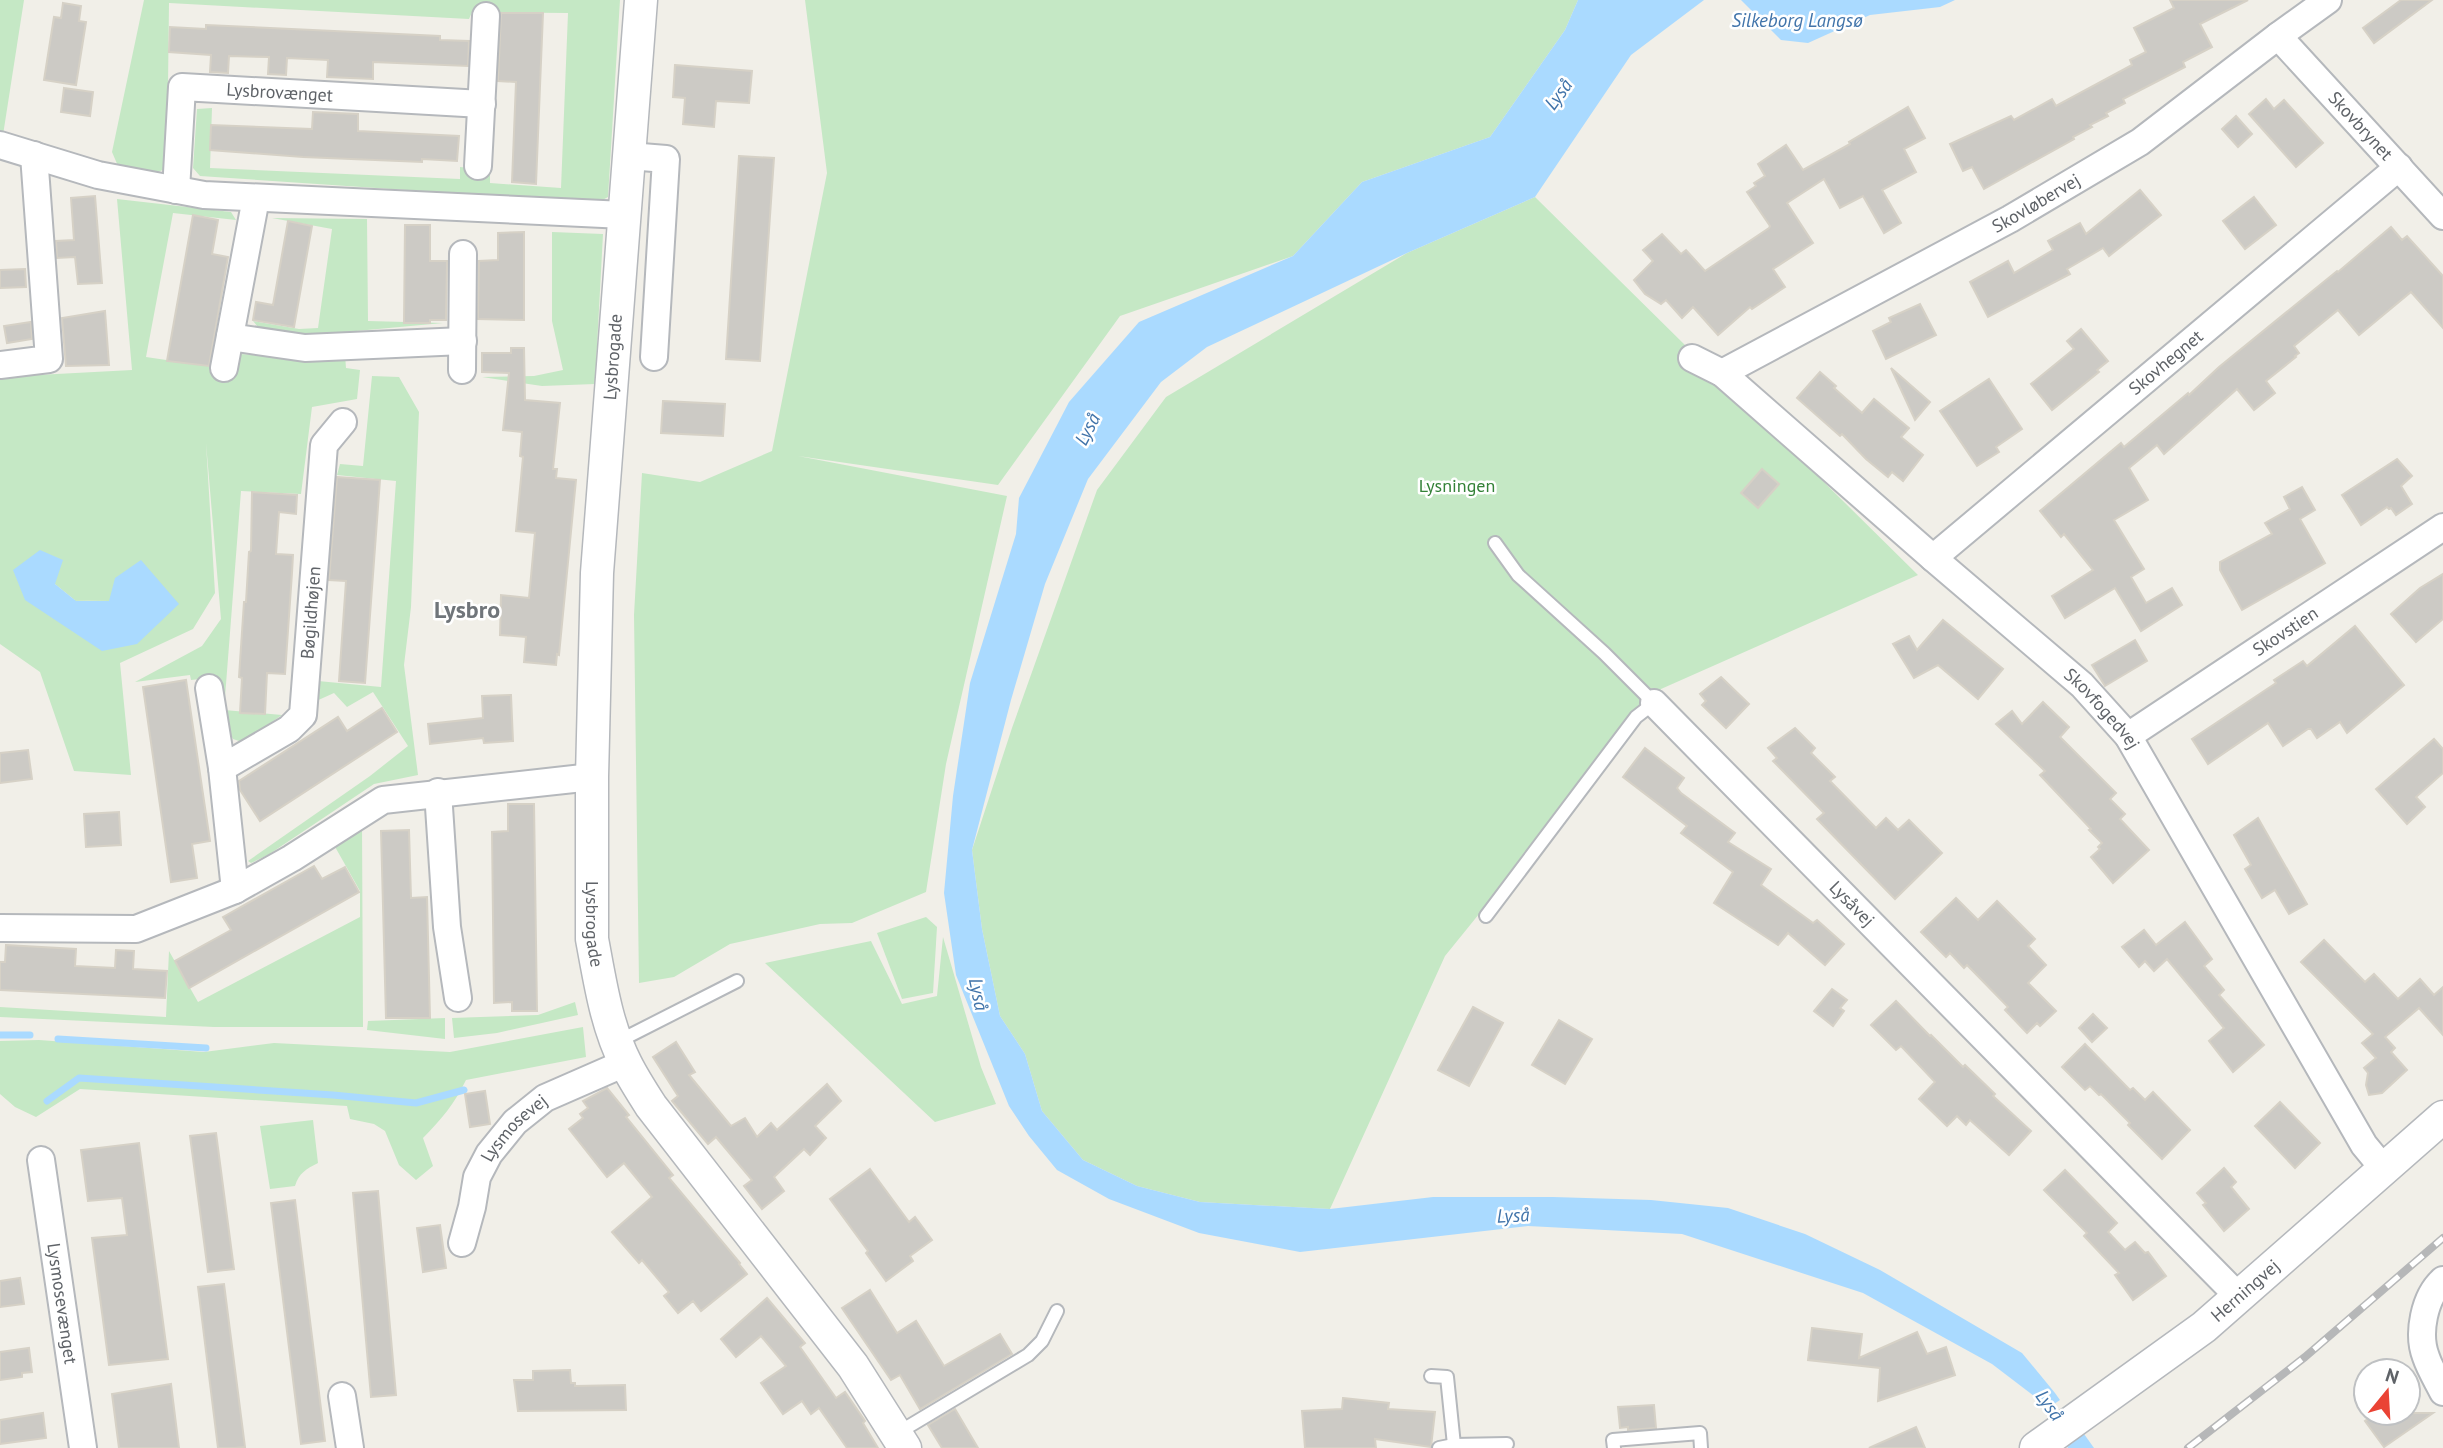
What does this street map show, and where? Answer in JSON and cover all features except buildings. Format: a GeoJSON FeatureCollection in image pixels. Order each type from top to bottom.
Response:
{"type":"FeatureCollection","features":[{"type":"Feature","properties":{"kind":"street","name":"Lysbrogade"},"geometry":{"type":"LineString","coordinates":[[641,0],[597,573],[592,777],[592,939],[606,1014],[621,1052],[651,1106],[853,1366],[900,1441]]}},
{"type":"Feature","properties":{"kind":"street","name":"Skovløbervej"},"geometry":{"type":"LineString","coordinates":[[1721,373],[2010,219],[2140,142],[2328,0]]}},
{"type":"Feature","properties":{"kind":"street"},"geometry":{"type":"LineString","coordinates":[[478,166],[486,16]]}},
{"type":"Feature","properties":{"kind":"street","name":"Skovbrynet"},"geometry":{"type":"LineString","coordinates":[[2278,36],[2443,216]]}},
{"type":"Feature","properties":{"kind":"street","name":"Lysbrovænget"},"geometry":{"type":"LineString","coordinates":[[176,190],[182,88],[482,104]]}},
{"type":"Feature","properties":{"kind":"street"},"geometry":{"type":"LineString","coordinates":[[0,145],[98,175],[204,195],[624,215]]}},
{"type":"Feature","properties":{"kind":"street"},"geometry":{"type":"LineString","coordinates":[[0,365],[49,359],[34,155]]}},
{"type":"Feature","properties":{"kind":"street"},"geometry":{"type":"LineString","coordinates":[[629,156],[666,159],[654,357]]}},
{"type":"Feature","properties":{"kind":"street","name":"Skovhegnet"},"geometry":{"type":"LineString","coordinates":[[1933,558],[2399,167]]}},
{"type":"Feature","properties":{"kind":"street"},"geometry":{"type":"LineString","coordinates":[[224,368],[256,198]]}},
{"type":"Feature","properties":{"kind":"street"},"geometry":{"type":"LineString","coordinates":[[462,370],[463,254]]}},
{"type":"Feature","properties":{"kind":"street","name":"Lysbrogade"},"geometry":{"type":"LineString","coordinates":[[618,304],[657,307]]}},
{"type":"Feature","properties":{"kind":"street"},"geometry":{"type":"LineString","coordinates":[[229,337],[304,348],[463,341]]}},
{"type":"Feature","properties":{"kind":"street","name":"Skovfogedvej"},"geometry":{"type":"LineString","coordinates":[[1692,358],[1721,373],[2082,685],[2128,736],[2364,1145],[2383,1168]]}},
{"type":"Feature","properties":{"kind":"street","name":"Bøgildhøjen"},"geometry":{"type":"LineString","coordinates":[[222,768],[289,729],[303,715],[324,446],[343,422]]}},
{"type":"Feature","properties":{"kind":"street","name":"Skovstien"},"geometry":{"type":"LineString","coordinates":[[2128,736],[2443,527]]}},
{"type":"Feature","properties":{"kind":"street"},"geometry":{"type":"LineString","coordinates":[[209,688],[222,768],[235,890]]}},
{"type":"Feature","properties":{"kind":"street","name":"Lysåvej"},"geometry":{"type":"LineString","coordinates":[[1654,704],[2239,1297]]}},
{"type":"Feature","properties":{"kind":"street"},"geometry":{"type":"LineString","coordinates":[[0,928],[136,929],[235,890],[292,858],[383,800],[592,777]]}},
{"type":"Feature","properties":{"kind":"street"},"geometry":{"type":"LineString","coordinates":[[438,792],[447,927],[458,998]]}},
{"type":"Feature","properties":{"kind":"street","name":"Lysmosevej"},"geometry":{"type":"LineString","coordinates":[[462,1243],[477,1177],[489,1154],[514,1122],[545,1098],[621,1052]]}},
{"type":"Feature","properties":{"kind":"street","name":"Herningvej"},"geometry":{"type":"LineString","coordinates":[[2040,1446],[2204,1326],[2443,1117]]}},
{"type":"Feature","properties":{"kind":"street","name":"Lysmosevænget"},"geometry":{"type":"LineString","coordinates":[[41,1160],[83,1448]]}},
{"type":"Feature","properties":{"kind":"street"},"geometry":{"type":"LineString","coordinates":[[2443,1280],[2428,1303],[2422,1331],[2425,1355],[2443,1392]]}},
{"type":"Feature","properties":{"kind":"street"},"geometry":{"type":"LineString","coordinates":[[342,1396],[350,1448]]}},
{"type":"Feature","properties":{"kind":"lane"},"geometry":{"type":"LineString","coordinates":[[1486,916],[1636,717],[1654,704],[1604,653],[1518,575],[1495,543]]}},
{"type":"Feature","properties":{"kind":"lane"},"geometry":{"type":"LineString","coordinates":[[621,1052],[737,981]]}},
{"type":"Feature","properties":{"kind":"lane"},"geometry":{"type":"LineString","coordinates":[[900,1441],[1028,1355],[1042,1341],[1057,1311]]}},
{"type":"Feature","properties":{"kind":"lane"},"geometry":{"type":"LineString","coordinates":[[1431,1376],[1447,1377],[1454,1445]]}},
{"type":"Feature","properties":{"kind":"lane"},"geometry":{"type":"LineString","coordinates":[[1614,1448],[1613,1440],[1700,1433],[1701,1448]]}},
{"type":"Feature","properties":{"kind":"lane"},"geometry":{"type":"LineString","coordinates":[[1439,1448],[1454,1445],[1507,1444]]}},
{"type":"Feature","properties":{"kind":"green space"},"geometry":{"type":"Polygon","coordinates":[[[0,0],[24,0],[3,135],[0,135],[0,0]]]}},
{"type":"Feature","properties":{"kind":"green space"},"geometry":{"type":"Polygon","coordinates":[[[144,0],[620,0],[608,197],[597,203],[200,176],[193,168],[197,109],[212,108],[210,168],[460,179],[460,167],[490,170],[490,183],[561,188],[568,13],[472,12],[469,19],[169,3],[167,168],[154,174],[118,166],[112,152],[144,0]]]}},
{"type":"Feature","properties":{"kind":"green space"},"geometry":{"type":"Polygon","coordinates":[[[805,0],[1578,0],[1565,30],[1490,137],[1362,182],[1293,256],[1120,316],[998,485],[798,456],[1007,496],[946,764],[926,892],[852,923],[820,924],[730,944],[674,977],[639,983],[634,615],[642,473],[700,482],[772,451],[827,173],[805,0]]]}},
{"type":"Feature","properties":{"kind":"green space","name":"Lysningen"},"geometry":{"type":"Polygon","coordinates":[[[1535,197],[1918,575],[1661,689],[1445,956],[1330,1209],[1200,1202],[1137,1186],[1083,1160],[1042,1111],[1025,1054],[1000,1016],[982,929],[972,850],[1012,728],[1097,490],[1166,397],[1407,253],[1535,197]]]}},
{"type":"Feature","properties":{"kind":"green space"},"geometry":{"type":"Polygon","coordinates":[[[117,199],[231,212],[236,220],[173,213],[146,357],[234,370],[241,354],[306,359],[345,355],[346,368],[360,370],[357,399],[312,407],[301,494],[241,491],[224,710],[282,715],[242,742],[233,739],[224,722],[216,677],[191,680],[190,675],[135,682],[202,646],[221,619],[206,443],[215,593],[193,629],[120,663],[131,775],[74,771],[40,672],[0,644],[0,377],[132,370],[117,199]],[[55,584],[25,600],[76,601],[55,584]]]}},
{"type":"Feature","properties":{"kind":"green space"},"geometry":{"type":"Polygon","coordinates":[[[272,218],[367,219],[368,321],[443,323],[302,336],[259,328],[253,321],[299,329],[318,328],[332,229],[272,218]]]}},
{"type":"Feature","properties":{"kind":"green space"},"geometry":{"type":"Polygon","coordinates":[[[552,232],[603,234],[595,384],[542,386],[482,377],[534,376],[563,370],[552,321],[552,232]]]}},
{"type":"Feature","properties":{"kind":"green space"},"geometry":{"type":"Polygon","coordinates":[[[372,376],[399,377],[419,412],[411,607],[404,665],[418,775],[374,784],[268,855],[251,863],[248,861],[370,776],[408,746],[373,692],[347,707],[334,693],[314,702],[318,681],[381,687],[396,481],[337,475],[340,464],[363,466],[372,376]]]}},
{"type":"Feature","properties":{"kind":"green space"},"geometry":{"type":"Polygon","coordinates":[[[362,824],[363,1027],[214,1027],[0,1017],[0,1007],[166,1017],[169,951],[198,1002],[360,917],[360,891],[334,845],[362,824]]]}},
{"type":"Feature","properties":{"kind":"green space"},"geometry":{"type":"Polygon","coordinates":[[[926,917],[937,927],[933,993],[902,999],[877,933],[926,917]]]}},
{"type":"Feature","properties":{"kind":"green space"},"geometry":{"type":"Polygon","coordinates":[[[943,937],[981,1067],[996,1104],[935,1122],[765,963],[871,941],[902,1004],[937,996],[943,937]]]}},
{"type":"Feature","properties":{"kind":"green space"},"geometry":{"type":"Polygon","coordinates":[[[575,1002],[578,1015],[497,1033],[454,1038],[452,1018],[538,1015],[575,1002]]]}},
{"type":"Feature","properties":{"kind":"green space"},"geometry":{"type":"Polygon","coordinates":[[[445,1018],[445,1039],[367,1030],[368,1021],[445,1018]]]}},
{"type":"Feature","properties":{"kind":"green space"},"geometry":{"type":"Polygon","coordinates":[[[583,1027],[586,1057],[466,1080],[447,1111],[423,1138],[433,1166],[416,1180],[399,1165],[385,1131],[374,1124],[350,1119],[347,1106],[80,1089],[36,1117],[15,1107],[0,1094],[0,1041],[39,1040],[204,1052],[274,1043],[450,1052],[583,1027]]]}},
{"type":"Feature","properties":{"kind":"green space"},"geometry":{"type":"Polygon","coordinates":[[[313,1120],[318,1163],[304,1172],[295,1186],[270,1189],[260,1126],[313,1120]]]}},
{"type":"Feature","properties":{"kind":"water","name":"Lyså"},"geometry":{"type":"Polygon","coordinates":[[[1578,0],[1704,0],[1631,55],[1535,197],[1407,253],[1207,347],[1161,382],[1088,479],[1045,584],[972,850],[982,929],[1000,1016],[1025,1054],[1042,1111],[1083,1160],[1137,1186],[1200,1202],[1330,1209],[1433,1197],[1651,1200],[1728,1208],[1805,1234],[1880,1270],[2022,1353],[2055,1393],[2094,1448],[2068,1448],[2038,1399],[1992,1364],[1863,1293],[1682,1234],[1528,1226],[1300,1252],[1199,1233],[1109,1199],[1057,1170],[1029,1136],[1009,1106],[956,975],[944,893],[953,796],[970,683],[1016,534],[1019,498],[1069,402],[1139,322],[1293,256],[1362,182],[1490,137],[1565,30],[1578,0]]]}},
{"type":"Feature","properties":{"kind":"water","name":"Silkeborg Langsø"},"geometry":{"type":"Polygon","coordinates":[[[1741,0],[1955,0],[1940,7],[1870,15],[1808,43],[1781,40],[1741,0]]]}},
{"type":"Feature","properties":{"kind":"water"},"geometry":{"type":"Polygon","coordinates":[[[40,550],[63,560],[55,584],[76,601],[109,601],[115,578],[141,560],[179,604],[137,644],[102,651],[25,600],[13,570],[40,550]]]}},
{"type":"Feature","properties":{"kind":"pier"},"geometry":{"type":"Polygon","coordinates":[[[2063,1398],[2087,1432],[2063,1447],[2042,1412],[2063,1398]]]}},
{"type":"Feature","properties":{"kind":"waterway"},"geometry":{"type":"LineString","coordinates":[[0,1035],[30,1035]]}},
{"type":"Feature","properties":{"kind":"waterway"},"geometry":{"type":"LineString","coordinates":[[58,1039],[206,1048]]}},
{"type":"Feature","properties":{"kind":"waterway"},"geometry":{"type":"LineString","coordinates":[[47,1101],[79,1078],[416,1103],[464,1090]]}},
{"type":"Feature","properties":{"kind":"railway"},"geometry":{"type":"LineString","coordinates":[[2188,1448],[2305,1357],[2443,1238]]}},
{"type":"Feature","properties":{"kind":"district","name":"Lysbro"},"geometry":{"type":"Point","coordinates":[467,610]}}]}
